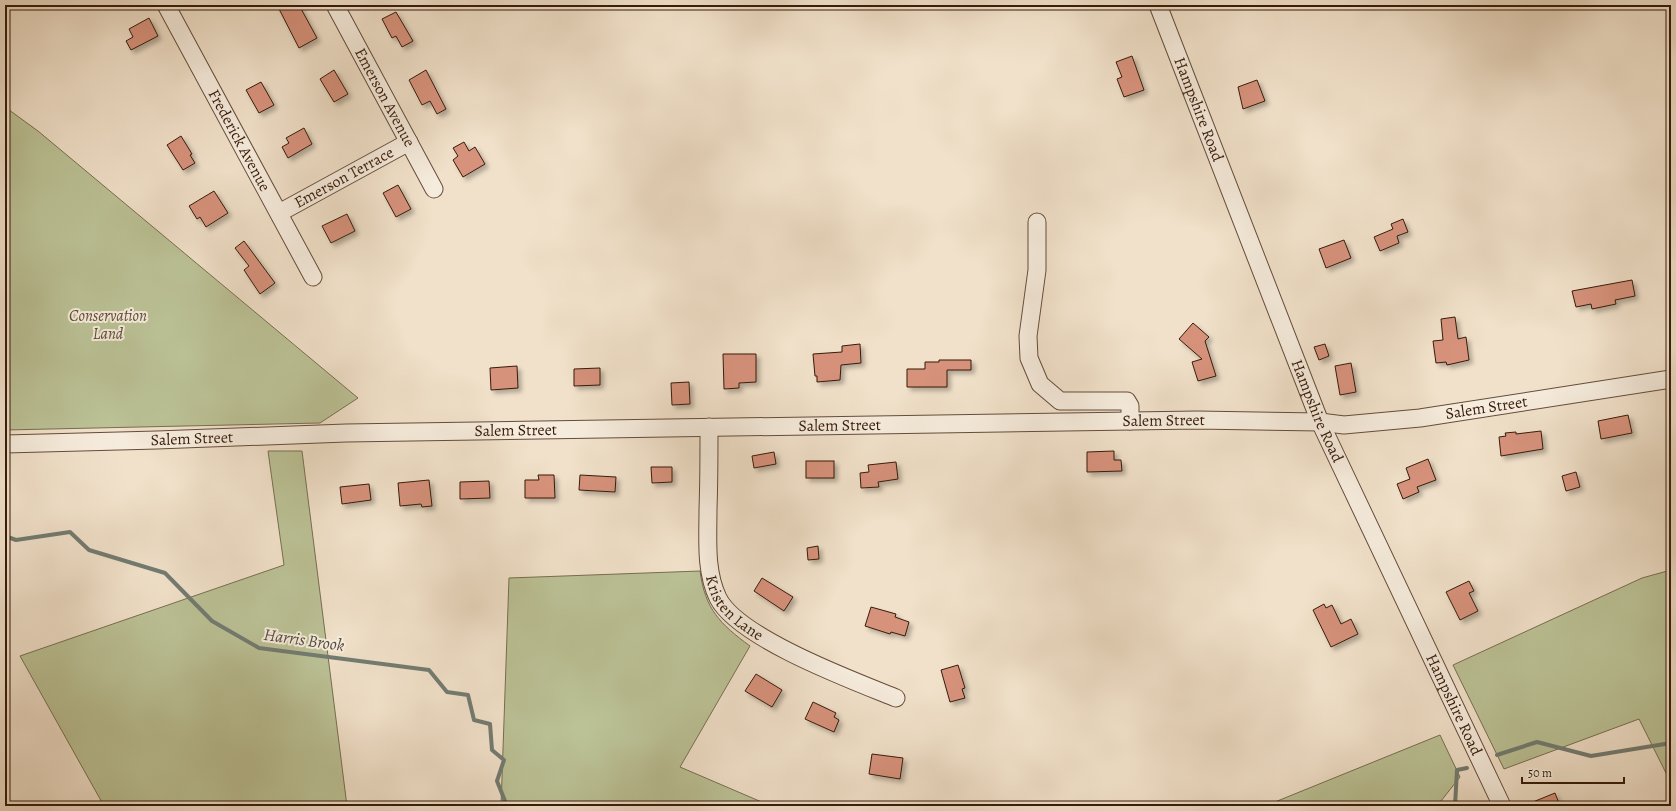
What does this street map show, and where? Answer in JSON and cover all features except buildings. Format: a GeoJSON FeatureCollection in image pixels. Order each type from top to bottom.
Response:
{"type":"FeatureCollection","features":[{"type":"Feature","properties":{"kind":"street","name":"Frederick Avenue"},"geometry":{"type":"LineString","coordinates":[[166,5],[313,277]]}},
{"type":"Feature","properties":{"kind":"street","name":"Emerson Avenue"},"geometry":{"type":"LineString","coordinates":[[336,5],[434,189]]}},
{"type":"Feature","properties":{"kind":"street","name":"Hampshire Road"},"geometry":{"type":"LineString","coordinates":[[1158,5],[1320,422],[1502,806]]}},
{"type":"Feature","properties":{"kind":"street","name":"Emerson Terrace"},"geometry":{"type":"LineString","coordinates":[[279,214],[409,142]]}},
{"type":"Feature","properties":{"kind":"street"},"geometry":{"type":"LineString","coordinates":[[1037,222],[1037,270],[1028,336],[1029,358],[1040,384],[1060,401],[1126,401],[1130,406],[1130,421]]}},
{"type":"Feature","properties":{"kind":"street","name":"Salem Street"},"geometry":{"type":"LineString","coordinates":[[5,444],[354,433],[1197,420],[1320,422],[1344,425],[1420,418],[1671,379]]}},
{"type":"Feature","properties":{"kind":"street"},"geometry":{"type":"LineString","coordinates":[[1070,422],[1078,401]]}},
{"type":"Feature","properties":{"kind":"street","name":"Kristen Lane"},"geometry":{"type":"LineString","coordinates":[[709,427],[709,562],[718,599],[725,608],[744,625],[800,657],[822,668],[896,698]]}},
{"type":"Feature","properties":{"kind":"green space","name":"Conservation Land"},"geometry":{"type":"Polygon","coordinates":[[[5,107],[38,131],[358,398],[320,423],[5,430],[5,107]]]}},
{"type":"Feature","properties":{"kind":"green space"},"geometry":{"type":"Polygon","coordinates":[[[268,451],[302,451],[347,806],[104,806],[20,656],[284,565],[268,451]]]}},
{"type":"Feature","properties":{"kind":"green space"},"geometry":{"type":"Polygon","coordinates":[[[1671,570],[1671,783],[1639,719],[1504,769],[1453,665],[1642,578],[1671,570]]]}},
{"type":"Feature","properties":{"kind":"green space"},"geometry":{"type":"Polygon","coordinates":[[[700,571],[702,584],[710,606],[722,623],[750,646],[680,767],[771,806],[501,806],[509,578],[700,571]]]}},
{"type":"Feature","properties":{"kind":"green space"},"geometry":{"type":"Polygon","coordinates":[[[1440,735],[1460,777],[1437,806],[1265,806],[1440,735]]]}},
{"type":"Feature","properties":{"kind":"waterway","name":"Harris Brook"},"geometry":{"type":"LineString","coordinates":[[5,536],[16,540],[70,532],[89,550],[165,573],[212,621],[259,648],[429,670],[447,692],[468,695],[474,720],[490,724],[492,750],[504,760],[497,781],[507,806]]}},
{"type":"Feature","properties":{"kind":"waterway"},"geometry":{"type":"LineString","coordinates":[[1497,755],[1537,742],[1591,756],[1671,743]]}},
{"type":"Feature","properties":{"kind":"waterway"},"geometry":{"type":"LineString","coordinates":[[1455,806],[1457,770],[1467,768]]}}]}
